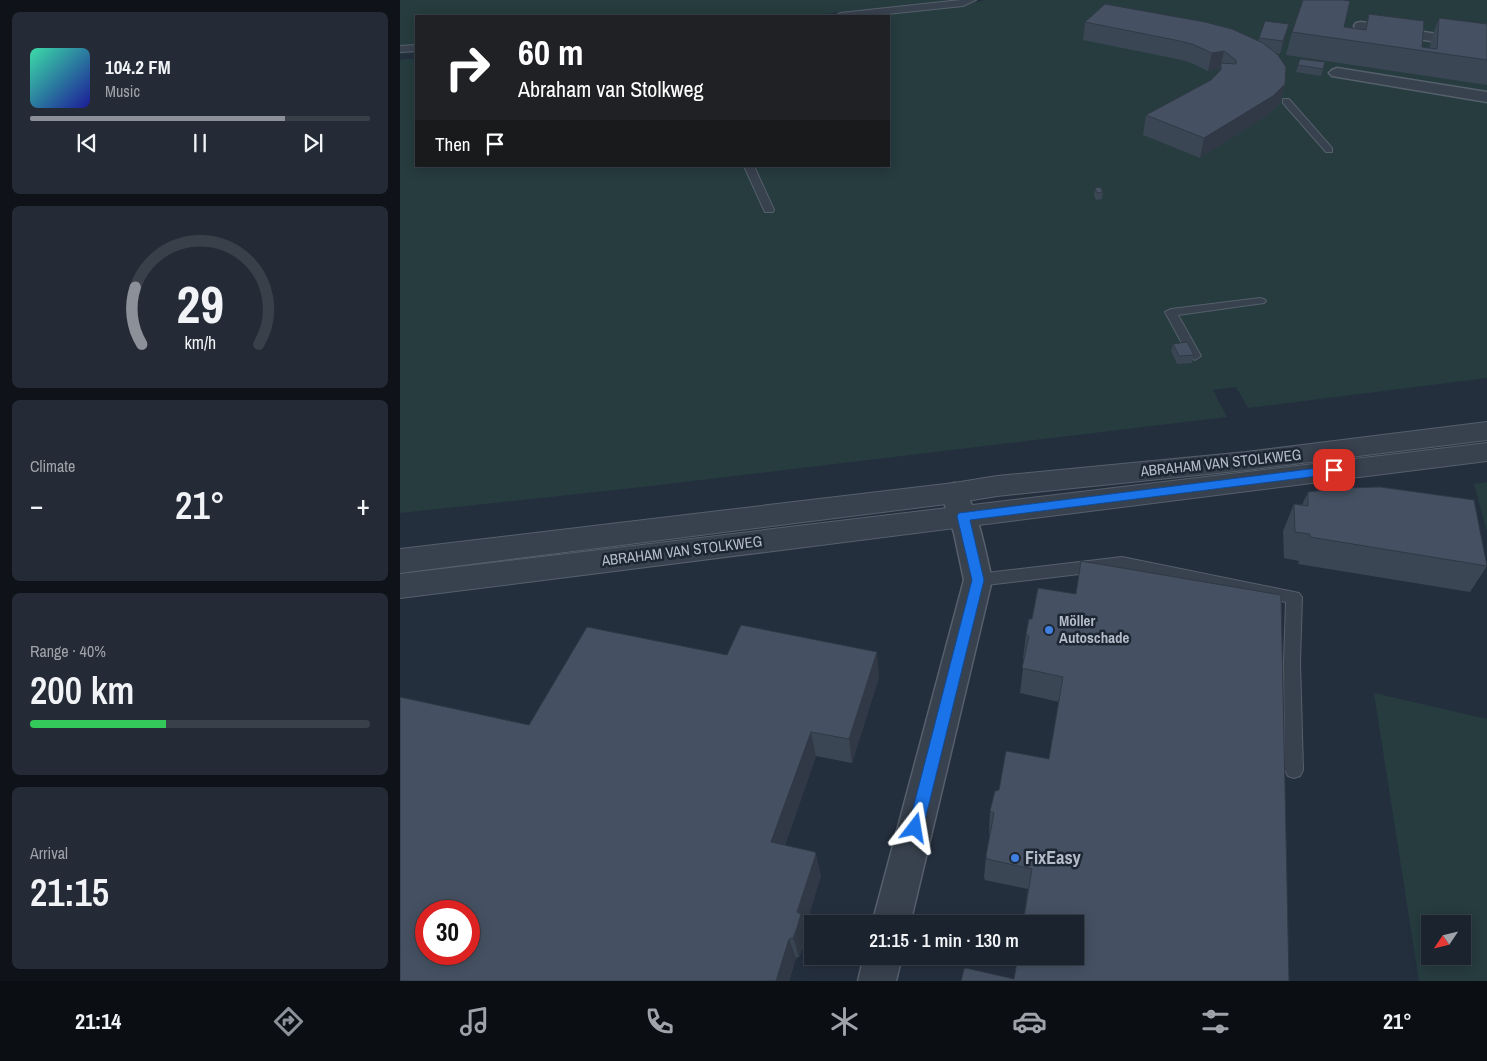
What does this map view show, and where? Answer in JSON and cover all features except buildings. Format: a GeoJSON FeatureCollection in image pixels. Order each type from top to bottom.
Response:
{"type":"FeatureCollection","features":[{"type":"Feature","properties":{"kind":"street"},"geometry":{"type":"LineString","coordinates":[[849,15],[963,3],[972,0]]}},
{"type":"Feature","properties":{"kind":"street"},"geometry":{"type":"LineString","coordinates":[[1361,26],[1487,46]]}},
{"type":"Feature","properties":{"kind":"street"},"geometry":{"type":"LineString","coordinates":[[400,49],[415,48]]}},
{"type":"Feature","properties":{"kind":"street"},"geometry":{"type":"LineString","coordinates":[[1338,74],[1487,97]]}},
{"type":"Feature","properties":{"kind":"street","name":"ABRAHAM VAN STOLKWEG"},"geometry":{"type":"LineString","coordinates":[[400,586],[959,505],[997,486],[1246,461],[1487,431]]}},
{"type":"Feature","properties":{"kind":"street","name":"ABRAHAM VAN STOLKWEG"},"geometry":{"type":"LineString","coordinates":[[400,561],[1487,452]]}},
{"type":"Feature","properties":{"kind":"street"},"geometry":{"type":"LineString","coordinates":[[893,915],[978,580],[959,505]]}},
{"type":"Feature","properties":{"kind":"street"},"geometry":{"type":"LineString","coordinates":[[876,981],[880,965]]}},
{"type":"Feature","properties":{"kind":"lane"},"geometry":{"type":"LineString","coordinates":[[1286,101],[1329,150]]}},
{"type":"Feature","properties":{"kind":"lane"},"geometry":{"type":"LineString","coordinates":[[749,167],[769,210]]}},
{"type":"Feature","properties":{"kind":"lane"},"geometry":{"type":"LineString","coordinates":[[1195,356],[1172,312],[1260,300]]}},
{"type":"Feature","properties":{"kind":"lane"},"geometry":{"type":"LineString","coordinates":[[978,580],[1122,563],[1294,597],[1292,662],[1294,770]]}},
{"type":"Feature","properties":{"kind":"green space"},"geometry":{"type":"Polygon","coordinates":[[[400,0],[967,0],[816,15],[415,15],[415,53],[400,54],[400,0]]]}},
{"type":"Feature","properties":{"kind":"green space"},"geometry":{"type":"Polygon","coordinates":[[[985,0],[1487,0],[1487,378],[1248,408],[1236,387],[1213,390],[1227,417],[642,487],[400,513],[400,60],[415,58],[415,167],[890,167],[890,15],[877,15],[959,6],[985,0]]]}},
{"type":"Feature","properties":{"kind":"green space"},"geometry":{"type":"Polygon","coordinates":[[[1487,482],[1487,532],[1474,484],[1487,482]]]}},
{"type":"Feature","properties":{"kind":"green space"},"geometry":{"type":"Polygon","coordinates":[[[1374,693],[1487,719],[1487,981],[1419,981],[1374,693]]]}},
{"type":"Feature","properties":{"kind":"place","name":"Möller Autoschade"},"geometry":{"type":"Point","coordinates":[1049,630]}},
{"type":"Feature","properties":{"kind":"place","name":"FixEasy"},"geometry":{"type":"Point","coordinates":[1015,858]}},
{"type":"Feature","properties":{"kind":"route"},"geometry":{"type":"LineString","coordinates":[[915,828],[978,580],[963,516],[1334,470]]}}]}
